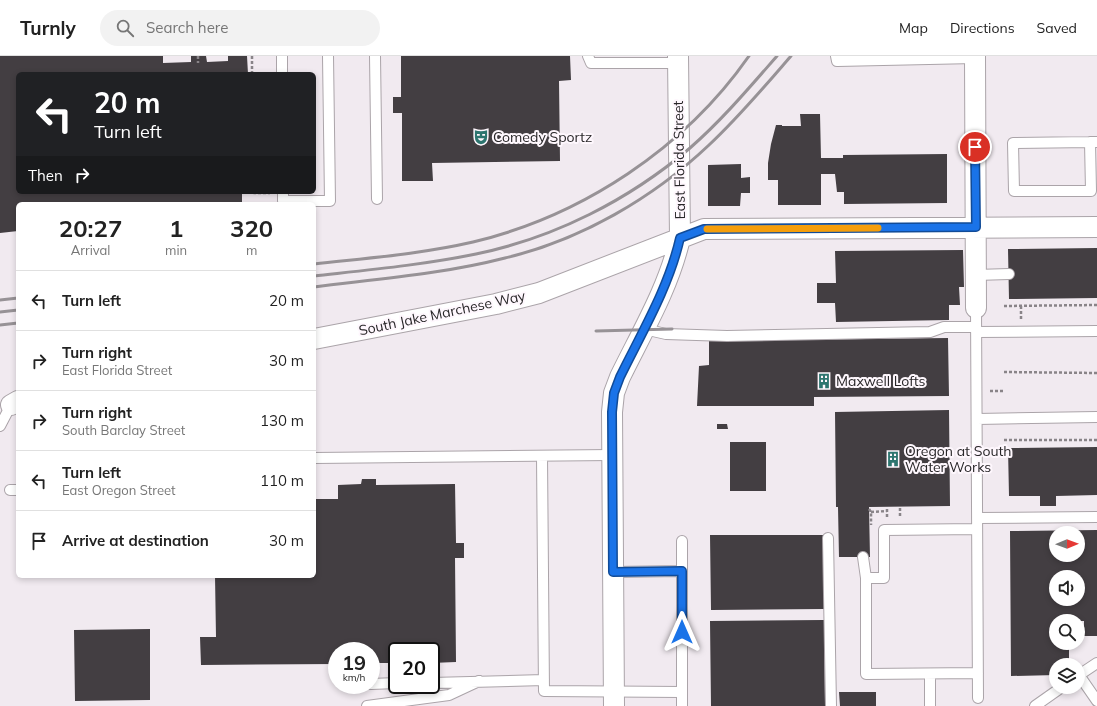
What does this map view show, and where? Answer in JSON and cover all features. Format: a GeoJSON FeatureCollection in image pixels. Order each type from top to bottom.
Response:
{"type":"FeatureCollection","features":[{"type":"Feature","properties":{"kind":"street"},"geometry":{"type":"LineString","coordinates":[[975,57],[976,322]]}},
{"type":"Feature","properties":{"kind":"street","name":"East Florida Street"},"geometry":{"type":"LineString","coordinates":[[614,699],[612,412],[614,393],[620,377],[668,277],[680,238],[678,59]]}},
{"type":"Feature","properties":{"kind":"street","name":"South Jake Marchese Way"},"geometry":{"type":"LineString","coordinates":[[316,339],[518,299],[570,282],[704,229],[1097,227]]}},
{"type":"Feature","properties":{"kind":"lane"},"geometry":{"type":"LineString","coordinates":[[282,56],[282,72]]}},
{"type":"Feature","properties":{"kind":"lane"},"geometry":{"type":"LineString","coordinates":[[283,194],[283,201],[330,200],[328,56]]}},
{"type":"Feature","properties":{"kind":"lane"},"geometry":{"type":"LineString","coordinates":[[375,56],[377,199]]}},
{"type":"Feature","properties":{"kind":"lane"},"geometry":{"type":"LineString","coordinates":[[836,56],[837,61],[933,57],[975,57]]}},
{"type":"Feature","properties":{"kind":"lane"},"geometry":{"type":"LineString","coordinates":[[590,60],[678,59]]}},
{"type":"Feature","properties":{"kind":"lane"},"geometry":{"type":"LineString","coordinates":[[1094,142],[1091,191],[1014,191],[1013,143],[1094,142]]}},
{"type":"Feature","properties":{"kind":"lane"},"geometry":{"type":"LineString","coordinates":[[976,275],[1009,274]]}},
{"type":"Feature","properties":{"kind":"lane"},"geometry":{"type":"LineString","coordinates":[[644,329],[666,334],[727,336],[930,332],[944,327],[976,322],[1097,331]]}},
{"type":"Feature","properties":{"kind":"lane"},"geometry":{"type":"LineString","coordinates":[[976,322],[978,698]]}},
{"type":"Feature","properties":{"kind":"lane"},"geometry":{"type":"LineString","coordinates":[[0,426],[14,403]]}},
{"type":"Feature","properties":{"kind":"lane"},"geometry":{"type":"LineString","coordinates":[[976,419],[1097,417]]}},
{"type":"Feature","properties":{"kind":"lane"},"geometry":{"type":"LineString","coordinates":[[316,458],[612,455]]}},
{"type":"Feature","properties":{"kind":"lane"},"geometry":{"type":"LineString","coordinates":[[542,456],[544,691],[614,699],[682,692]]}},
{"type":"Feature","properties":{"kind":"lane"},"geometry":{"type":"LineString","coordinates":[[977,518],[1097,517]]}},
{"type":"Feature","properties":{"kind":"lane"},"geometry":{"type":"LineString","coordinates":[[866,578],[884,578],[884,530],[977,529]]}},
{"type":"Feature","properties":{"kind":"lane"},"geometry":{"type":"LineString","coordinates":[[828,538],[831,706]]}},
{"type":"Feature","properties":{"kind":"lane"},"geometry":{"type":"LineString","coordinates":[[682,541],[682,706]]}},
{"type":"Feature","properties":{"kind":"lane"},"geometry":{"type":"LineString","coordinates":[[863,557],[866,578],[866,674],[978,673]]}},
{"type":"Feature","properties":{"kind":"lane"},"geometry":{"type":"LineString","coordinates":[[613,572],[682,571]]}},
{"type":"Feature","properties":{"kind":"lane"},"geometry":{"type":"LineString","coordinates":[[1085,671],[1097,663]]}},
{"type":"Feature","properties":{"kind":"lane"},"geometry":{"type":"LineString","coordinates":[[930,674],[930,706]]}},
{"type":"Feature","properties":{"kind":"lane"},"geometry":{"type":"LineString","coordinates":[[440,682],[544,680]]}},
{"type":"Feature","properties":{"kind":"lane"},"geometry":{"type":"LineString","coordinates":[[367,706],[449,695],[479,681]]}},
{"type":"Feature","properties":{"kind":"lane"},"geometry":{"type":"LineString","coordinates":[[1085,685],[1097,701]]}},
{"type":"Feature","properties":{"kind":"lane"},"geometry":{"type":"LineString","coordinates":[[1035,706],[1052,694]]}},
{"type":"Feature","properties":{"kind":"path"},"geometry":{"type":"LineString","coordinates":[[198,56],[198,63]]}},
{"type":"Feature","properties":{"kind":"path"},"geometry":{"type":"LineString","coordinates":[[252,56],[252,72]]}},
{"type":"Feature","properties":{"kind":"path"},"geometry":{"type":"LineString","coordinates":[[1004,306],[1097,304]]}},
{"type":"Feature","properties":{"kind":"path"},"geometry":{"type":"LineString","coordinates":[[1004,372],[1097,373]]}},
{"type":"Feature","properties":{"kind":"path"},"geometry":{"type":"LineString","coordinates":[[1004,440],[1097,440]]}},
{"type":"Feature","properties":{"kind":"path"},"geometry":{"type":"LineString","coordinates":[[869,510],[871,512],[887,512]]}},
{"type":"Feature","properties":{"kind":"building"},"geometry":{"type":"Polygon","coordinates":[[[0,56],[163,56],[163,63],[191,62],[191,56],[206,56],[207,62],[228,61],[228,56],[247,56],[248,72],[16,72],[16,194],[242,194],[242,202],[16,202],[16,231],[0,233],[0,56]]]}},
{"type":"Feature","properties":{"kind":"building","name":"Comedy Sportz"},"geometry":{"type":"Polygon","coordinates":[[[401,56],[570,56],[571,80],[559,81],[560,161],[432,163],[433,181],[402,181],[402,113],[393,113],[393,97],[401,97],[401,56]]]}},
{"type":"Feature","properties":{"kind":"building"},"geometry":{"type":"Polygon","coordinates":[[[800,114],[820,114],[821,158],[843,158],[843,155],[947,154],[947,203],[844,204],[844,192],[837,192],[835,174],[821,174],[821,205],[778,205],[778,180],[768,180],[768,163],[771,144],[776,125],[801,126],[800,114]]]}},
{"type":"Feature","properties":{"kind":"building"},"geometry":{"type":"Polygon","coordinates":[[[741,164],[741,178],[750,177],[750,193],[741,193],[740,206],[708,206],[708,165],[741,164]]]}},
{"type":"Feature","properties":{"kind":"building"},"geometry":{"type":"Polygon","coordinates":[[[1097,248],[1097,298],[1009,299],[1008,249],[1097,248]]]}},
{"type":"Feature","properties":{"kind":"building"},"geometry":{"type":"Polygon","coordinates":[[[963,250],[964,287],[959,287],[960,305],[949,305],[949,320],[836,322],[835,303],[817,303],[817,283],[836,283],[835,251],[963,250]]]}},
{"type":"Feature","properties":{"kind":"building","name":"Maxwell Lofts"},"geometry":{"type":"Polygon","coordinates":[[[948,338],[949,396],[814,397],[814,406],[697,406],[699,366],[709,365],[709,341],[948,338]]]}},
{"type":"Feature","properties":{"kind":"building","name":"Oregon at South Water Works"},"geometry":{"type":"Polygon","coordinates":[[[949,410],[950,506],[869,507],[870,557],[839,557],[838,507],[836,507],[835,412],[949,410]]]}},
{"type":"Feature","properties":{"kind":"building"},"geometry":{"type":"Polygon","coordinates":[[[717,424],[727,424],[728,429],[717,429],[717,424]]]}},
{"type":"Feature","properties":{"kind":"building"},"geometry":{"type":"Polygon","coordinates":[[[730,442],[766,442],[766,491],[730,491],[730,442]]]}},
{"type":"Feature","properties":{"kind":"building"},"geometry":{"type":"Polygon","coordinates":[[[1097,447],[1097,495],[1056,496],[1056,506],[1040,506],[1040,496],[1009,496],[1008,448],[1097,447]]]}},
{"type":"Feature","properties":{"kind":"building"},"geometry":{"type":"Polygon","coordinates":[[[362,479],[376,479],[376,485],[455,484],[456,543],[464,543],[464,558],[455,558],[456,662],[440,663],[440,642],[388,642],[388,663],[380,663],[380,642],[328,642],[328,664],[201,665],[200,637],[216,637],[215,578],[316,578],[316,499],[338,499],[338,485],[361,484],[362,479]]]}},
{"type":"Feature","properties":{"kind":"building"},"geometry":{"type":"Polygon","coordinates":[[[1085,530],[1097,530],[1097,636],[1085,636],[1085,614],[1049,614],[1049,650],[1069,650],[1069,658],[1049,658],[1049,675],[1011,676],[1010,531],[1049,531],[1049,562],[1085,562],[1085,530]]]}},
{"type":"Feature","properties":{"kind":"building"},"geometry":{"type":"Polygon","coordinates":[[[710,535],[823,535],[824,609],[711,610],[710,535]]]}},
{"type":"Feature","properties":{"kind":"building"},"geometry":{"type":"Polygon","coordinates":[[[824,620],[825,706],[711,706],[710,621],[824,620]]]}},
{"type":"Feature","properties":{"kind":"building"},"geometry":{"type":"Polygon","coordinates":[[[150,629],[150,700],[75,701],[74,630],[150,629]]]}},
{"type":"Feature","properties":{"kind":"building"},"geometry":{"type":"Polygon","coordinates":[[[839,692],[876,692],[876,706],[840,706],[839,692]]]}},
{"type":"Feature","properties":{"kind":"railway"},"geometry":{"type":"LineString","coordinates":[[316,264],[434,250],[473,242],[514,230],[553,215],[591,196],[628,174],[662,148],[694,120],[723,89],[749,56]]}},
{"type":"Feature","properties":{"kind":"railway"},"geometry":{"type":"LineString","coordinates":[[316,276],[456,258],[505,247],[562,227],[616,200],[642,184],[690,148],[746,92],[777,56]]}},
{"type":"Feature","properties":{"kind":"railway"},"geometry":{"type":"LineString","coordinates":[[316,287],[410,276],[482,264],[533,250],[588,228],[614,215],[640,199],[687,164],[731,124],[791,56]]}},
{"type":"Feature","properties":{"kind":"railway"},"geometry":{"type":"LineString","coordinates":[[0,300],[16,298]]}},
{"type":"Feature","properties":{"kind":"railway"},"geometry":{"type":"LineString","coordinates":[[0,312],[16,310]]}},
{"type":"Feature","properties":{"kind":"railway"},"geometry":{"type":"LineString","coordinates":[[0,325],[16,323]]}},
{"type":"Feature","properties":{"kind":"railway"},"geometry":{"type":"LineString","coordinates":[[596,331],[672,329]]}},
{"type":"Feature","properties":{"kind":"slow traffic"},"geometry":{"type":"LineString","coordinates":[[707,229],[878,228]]}},
{"type":"Feature","properties":{"kind":"place","name":"Comedy Sportz"},"geometry":{"type":"Point","coordinates":[481,137]}},
{"type":"Feature","properties":{"kind":"place","name":"Maxwell Lofts"},"geometry":{"type":"Point","coordinates":[824,381]}},
{"type":"Feature","properties":{"kind":"place","name":"Oregon at South Water Works"},"geometry":{"type":"Point","coordinates":[893,459]}},
{"type":"Feature","properties":{"kind":"route"},"geometry":{"type":"LineString","coordinates":[[682,632],[682,571],[613,572],[612,455],[612,412],[614,393],[620,377],[668,277],[680,238],[704,229],[976,227],[975,147]]}}]}
